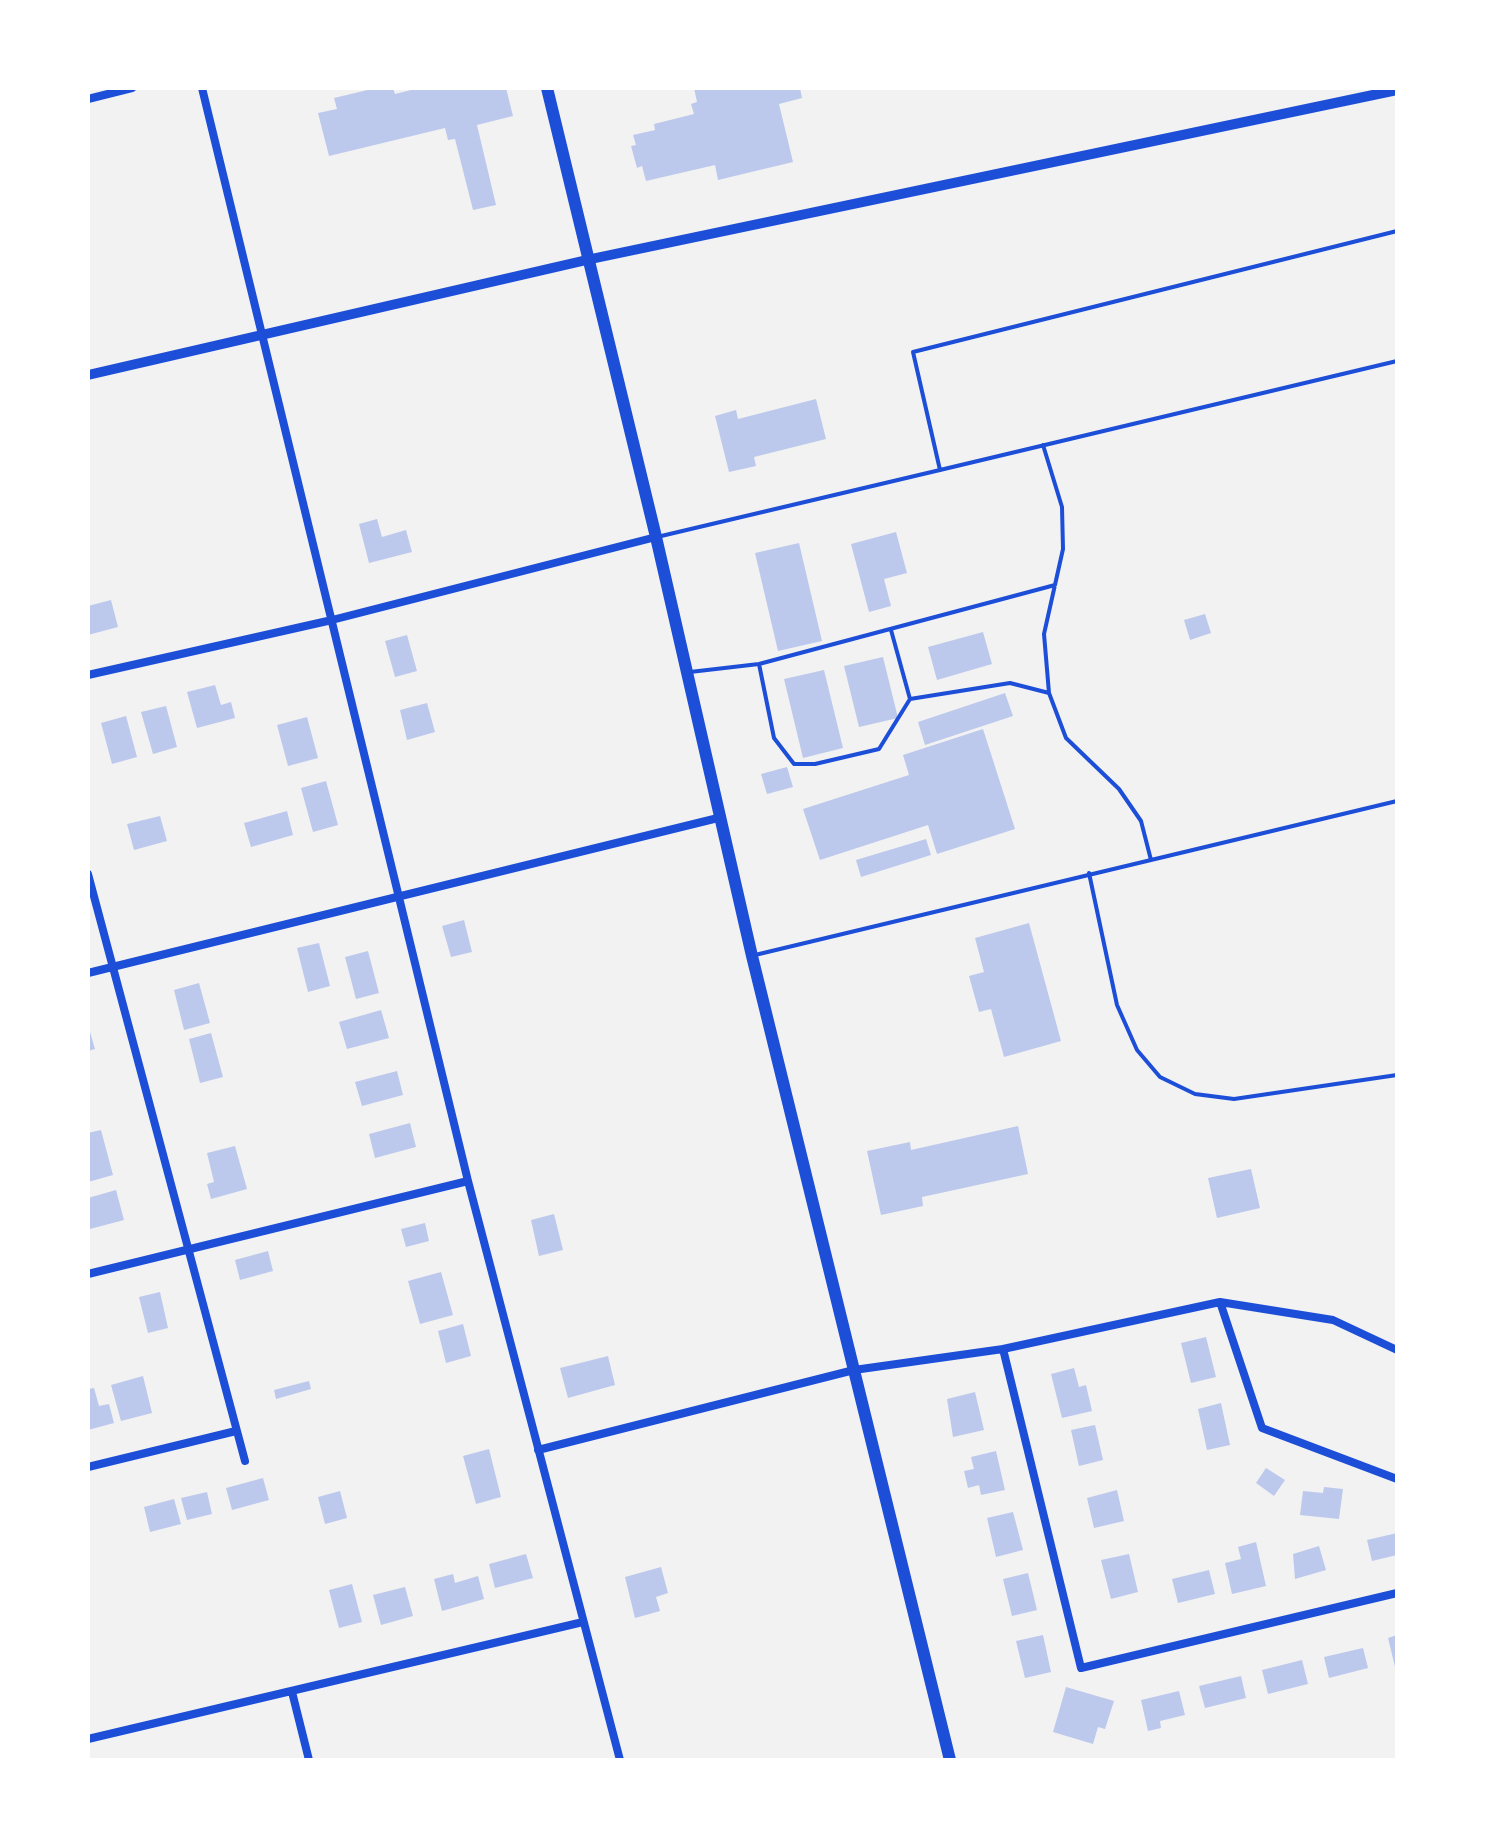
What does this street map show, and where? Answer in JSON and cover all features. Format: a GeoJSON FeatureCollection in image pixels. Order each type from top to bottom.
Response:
{"type":"FeatureCollection","features":[{"type":"Feature","properties":{"kind":"main road"},"geometry":{"type":"LineString","coordinates":[[547,88],[591,259],[752,956],[950,1760]]}},
{"type":"Feature","properties":{"kind":"street"},"geometry":{"type":"LineString","coordinates":[[88,99],[132,88]]}},
{"type":"Feature","properties":{"kind":"street"},"geometry":{"type":"LineString","coordinates":[[202,88],[468,1181],[620,1760]]}},
{"type":"Feature","properties":{"kind":"street"},"geometry":{"type":"LineString","coordinates":[[88,375],[591,259],[1397,90]]}},
{"type":"Feature","properties":{"kind":"street"},"geometry":{"type":"LineString","coordinates":[[88,675],[332,620],[656,537]]}},
{"type":"Feature","properties":{"kind":"street"},"geometry":{"type":"LineString","coordinates":[[88,973],[722,817]]}},
{"type":"Feature","properties":{"kind":"street"},"geometry":{"type":"LineString","coordinates":[[88,874],[186,1250],[245,1461]]}},
{"type":"Feature","properties":{"kind":"street"},"geometry":{"type":"LineString","coordinates":[[88,1274],[468,1181]]}},
{"type":"Feature","properties":{"kind":"street"},"geometry":{"type":"LineString","coordinates":[[538,1450],[854,1370],[1003,1349],[1220,1302],[1333,1320],[1397,1350]]}},
{"type":"Feature","properties":{"kind":"street"},"geometry":{"type":"LineString","coordinates":[[1220,1302],[1262,1428],[1397,1479]]}},
{"type":"Feature","properties":{"kind":"street"},"geometry":{"type":"LineString","coordinates":[[1003,1349],[1081,1668],[1397,1593]]}},
{"type":"Feature","properties":{"kind":"street"},"geometry":{"type":"LineString","coordinates":[[88,1467],[236,1431]]}},
{"type":"Feature","properties":{"kind":"street"},"geometry":{"type":"LineString","coordinates":[[88,1739],[583,1622]]}},
{"type":"Feature","properties":{"kind":"street"},"geometry":{"type":"LineString","coordinates":[[292,1692],[309,1760]]}},
{"type":"Feature","properties":{"kind":"lane"},"geometry":{"type":"LineString","coordinates":[[940,470],[913,352],[1397,231]]}},
{"type":"Feature","properties":{"kind":"lane"},"geometry":{"type":"LineString","coordinates":[[656,537],[1397,361]]}},
{"type":"Feature","properties":{"kind":"lane"},"geometry":{"type":"LineString","coordinates":[[1043,445],[1062,507],[1063,549],[1044,634],[1049,693],[1066,738],[1119,789],[1141,821],[1151,860]]}},
{"type":"Feature","properties":{"kind":"lane"},"geometry":{"type":"LineString","coordinates":[[688,673],[759,664],[1055,585]]}},
{"type":"Feature","properties":{"kind":"lane"},"geometry":{"type":"LineString","coordinates":[[759,664],[774,738],[794,764],[815,764],[879,749],[910,699],[891,629]]}},
{"type":"Feature","properties":{"kind":"lane"},"geometry":{"type":"LineString","coordinates":[[910,699],[1010,683],[1049,693]]}},
{"type":"Feature","properties":{"kind":"lane"},"geometry":{"type":"LineString","coordinates":[[752,956],[1397,801]]}},
{"type":"Feature","properties":{"kind":"lane"},"geometry":{"type":"LineString","coordinates":[[1089,873],[1117,1005],[1137,1050],[1160,1077],[1195,1094],[1234,1099],[1397,1075]]}},
{"type":"Feature","properties":{"kind":"building"},"geometry":{"type":"Polygon","coordinates":[[[376,88],[393,88],[395,94],[419,88],[506,88],[513,116],[477,125],[496,205],[473,210],[455,139],[448,140],[445,128],[329,156],[318,113],[337,109],[334,98],[376,88]]]}},
{"type":"Feature","properties":{"kind":"building"},"geometry":{"type":"Polygon","coordinates":[[[694,88],[800,88],[802,98],[779,104],[793,162],[718,180],[715,165],[646,181],[642,166],[637,168],[631,146],[636,145],[633,135],[655,130],[654,124],[694,114],[691,104],[697,102],[694,88]]]}},
{"type":"Feature","properties":{"kind":"building"},"geometry":{"type":"Polygon","coordinates":[[[816,399],[826,439],[754,457],[756,466],[729,472],[715,416],[736,410],[738,419],[816,399]]]}},
{"type":"Feature","properties":{"kind":"building"},"geometry":{"type":"Polygon","coordinates":[[[377,519],[382,537],[406,530],[412,552],[369,563],[359,524],[377,519]]]}},
{"type":"Feature","properties":{"kind":"building"},"geometry":{"type":"Polygon","coordinates":[[[896,532],[907,573],[884,579],[891,606],[869,612],[851,544],[896,532]]]}},
{"type":"Feature","properties":{"kind":"building"},"geometry":{"type":"Polygon","coordinates":[[[799,543],[822,641],[778,651],[755,553],[799,543]]]}},
{"type":"Feature","properties":{"kind":"building"},"geometry":{"type":"Polygon","coordinates":[[[111,600],[118,627],[88,635],[88,606],[111,600]]]}},
{"type":"Feature","properties":{"kind":"building"},"geometry":{"type":"Polygon","coordinates":[[[1205,614],[1211,633],[1190,640],[1184,620],[1205,614]]]}},
{"type":"Feature","properties":{"kind":"building"},"geometry":{"type":"Polygon","coordinates":[[[983,632],[992,664],[937,680],[928,647],[983,632]]]}},
{"type":"Feature","properties":{"kind":"building"},"geometry":{"type":"Polygon","coordinates":[[[407,635],[417,671],[395,677],[385,641],[407,635]]]}},
{"type":"Feature","properties":{"kind":"building"},"geometry":{"type":"Polygon","coordinates":[[[883,657],[898,718],[859,727],[844,666],[883,657]]]}},
{"type":"Feature","properties":{"kind":"building"},"geometry":{"type":"Polygon","coordinates":[[[824,670],[843,748],[803,758],[784,679],[824,670]]]}},
{"type":"Feature","properties":{"kind":"building"},"geometry":{"type":"Polygon","coordinates":[[[215,685],[221,705],[231,702],[235,718],[197,728],[187,692],[215,685]]]}},
{"type":"Feature","properties":{"kind":"building"},"geometry":{"type":"Polygon","coordinates":[[[1005,693],[1013,716],[925,745],[918,722],[1005,693]]]}},
{"type":"Feature","properties":{"kind":"building"},"geometry":{"type":"Polygon","coordinates":[[[427,703],[435,732],[407,740],[400,710],[427,703]]]}},
{"type":"Feature","properties":{"kind":"building"},"geometry":{"type":"Polygon","coordinates":[[[166,706],[177,747],[153,754],[141,712],[166,706]]]}},
{"type":"Feature","properties":{"kind":"building"},"geometry":{"type":"Polygon","coordinates":[[[126,716],[137,757],[112,764],[101,723],[126,716]]]}},
{"type":"Feature","properties":{"kind":"building"},"geometry":{"type":"Polygon","coordinates":[[[307,717],[318,758],[288,766],[277,725],[307,717]]]}},
{"type":"Feature","properties":{"kind":"building"},"geometry":{"type":"Polygon","coordinates":[[[983,729],[1015,829],[937,854],[928,825],[820,860],[803,809],[909,775],[903,755],[983,729]]]}},
{"type":"Feature","properties":{"kind":"building"},"geometry":{"type":"Polygon","coordinates":[[[787,767],[793,787],[767,794],[761,774],[787,767]]]}},
{"type":"Feature","properties":{"kind":"building"},"geometry":{"type":"Polygon","coordinates":[[[326,781],[338,825],[313,832],[301,788],[326,781]]]}},
{"type":"Feature","properties":{"kind":"building"},"geometry":{"type":"Polygon","coordinates":[[[287,811],[293,835],[251,847],[244,823],[287,811]]]}},
{"type":"Feature","properties":{"kind":"building"},"geometry":{"type":"Polygon","coordinates":[[[160,816],[167,841],[134,850],[127,824],[160,816]]]}},
{"type":"Feature","properties":{"kind":"building"},"geometry":{"type":"Polygon","coordinates":[[[926,839],[931,855],[861,877],[856,860],[926,839]]]}},
{"type":"Feature","properties":{"kind":"building"},"geometry":{"type":"Polygon","coordinates":[[[464,920],[472,952],[451,957],[442,926],[464,920]]]}},
{"type":"Feature","properties":{"kind":"building"},"geometry":{"type":"Polygon","coordinates":[[[1029,923],[1061,1041],[1004,1057],[991,1009],[979,1012],[969,976],[984,972],[975,938],[1029,923]]]}},
{"type":"Feature","properties":{"kind":"building"},"geometry":{"type":"Polygon","coordinates":[[[319,943],[330,986],[308,992],[297,948],[319,943]]]}},
{"type":"Feature","properties":{"kind":"building"},"geometry":{"type":"Polygon","coordinates":[[[368,951],[379,993],[356,999],[345,957],[368,951]]]}},
{"type":"Feature","properties":{"kind":"building"},"geometry":{"type":"Polygon","coordinates":[[[199,983],[210,1023],[184,1030],[174,990],[199,983]]]}},
{"type":"Feature","properties":{"kind":"building"},"geometry":{"type":"Polygon","coordinates":[[[381,1010],[389,1038],[347,1049],[339,1022],[381,1010]]]}},
{"type":"Feature","properties":{"kind":"building"},"geometry":{"type":"Polygon","coordinates":[[[88,1025],[95,1049],[88,1051],[88,1025]]]}},
{"type":"Feature","properties":{"kind":"building"},"geometry":{"type":"Polygon","coordinates":[[[211,1033],[223,1077],[200,1083],[189,1039],[211,1033]]]}},
{"type":"Feature","properties":{"kind":"building"},"geometry":{"type":"Polygon","coordinates":[[[397,1071],[403,1095],[362,1106],[355,1082],[397,1071]]]}},
{"type":"Feature","properties":{"kind":"building"},"geometry":{"type":"Polygon","coordinates":[[[410,1123],[416,1147],[375,1158],[369,1134],[410,1123]]]}},
{"type":"Feature","properties":{"kind":"building"},"geometry":{"type":"Polygon","coordinates":[[[1018,1126],[1028,1174],[922,1197],[923,1206],[881,1215],[867,1151],[910,1142],[911,1150],[1018,1126]]]}},
{"type":"Feature","properties":{"kind":"building"},"geometry":{"type":"Polygon","coordinates":[[[101,1130],[113,1175],[88,1182],[88,1133],[101,1130]]]}},
{"type":"Feature","properties":{"kind":"building"},"geometry":{"type":"Polygon","coordinates":[[[235,1146],[247,1189],[211,1199],[207,1184],[214,1182],[207,1153],[235,1146]]]}},
{"type":"Feature","properties":{"kind":"building"},"geometry":{"type":"Polygon","coordinates":[[[1251,1169],[1260,1208],[1217,1218],[1208,1178],[1251,1169]]]}},
{"type":"Feature","properties":{"kind":"building"},"geometry":{"type":"Polygon","coordinates":[[[116,1190],[124,1220],[90,1229],[88,1198],[116,1190]]]}},
{"type":"Feature","properties":{"kind":"building"},"geometry":{"type":"Polygon","coordinates":[[[554,1214],[563,1250],[539,1256],[531,1220],[554,1214]]]}},
{"type":"Feature","properties":{"kind":"building"},"geometry":{"type":"Polygon","coordinates":[[[425,1223],[429,1241],[406,1247],[401,1229],[425,1223]]]}},
{"type":"Feature","properties":{"kind":"building"},"geometry":{"type":"Polygon","coordinates":[[[268,1251],[273,1271],[240,1280],[235,1260],[268,1251]]]}},
{"type":"Feature","properties":{"kind":"building"},"geometry":{"type":"Polygon","coordinates":[[[441,1272],[453,1315],[420,1324],[408,1281],[441,1272]]]}},
{"type":"Feature","properties":{"kind":"building"},"geometry":{"type":"Polygon","coordinates":[[[160,1292],[168,1328],[148,1333],[139,1297],[160,1292]]]}},
{"type":"Feature","properties":{"kind":"building"},"geometry":{"type":"Polygon","coordinates":[[[463,1324],[471,1356],[446,1363],[438,1331],[463,1324]]]}},
{"type":"Feature","properties":{"kind":"building"},"geometry":{"type":"Polygon","coordinates":[[[1206,1337],[1216,1377],[1191,1383],[1181,1343],[1206,1337]]]}},
{"type":"Feature","properties":{"kind":"building"},"geometry":{"type":"Polygon","coordinates":[[[608,1356],[615,1385],[568,1398],[560,1368],[608,1356]]]}},
{"type":"Feature","properties":{"kind":"building"},"geometry":{"type":"Polygon","coordinates":[[[1074,1368],[1079,1387],[1086,1385],[1092,1411],[1062,1418],[1051,1374],[1074,1368]]]}},
{"type":"Feature","properties":{"kind":"building"},"geometry":{"type":"Polygon","coordinates":[[[143,1376],[152,1413],[121,1421],[111,1385],[143,1376]]]}},
{"type":"Feature","properties":{"kind":"building"},"geometry":{"type":"Polygon","coordinates":[[[309,1381],[311,1389],[276,1399],[274,1390],[309,1381]]]}},
{"type":"Feature","properties":{"kind":"building"},"geometry":{"type":"Polygon","coordinates":[[[94,1388],[99,1406],[109,1404],[114,1423],[88,1430],[88,1389],[94,1388]]]}},
{"type":"Feature","properties":{"kind":"building"},"geometry":{"type":"Polygon","coordinates":[[[975,1392],[984,1430],[953,1437],[947,1399],[975,1392]]]}},
{"type":"Feature","properties":{"kind":"building"},"geometry":{"type":"Polygon","coordinates":[[[1221,1403],[1230,1445],[1207,1450],[1198,1409],[1221,1403]]]}},
{"type":"Feature","properties":{"kind":"building"},"geometry":{"type":"Polygon","coordinates":[[[1095,1425],[1103,1460],[1079,1466],[1071,1430],[1095,1425]]]}},
{"type":"Feature","properties":{"kind":"building"},"geometry":{"type":"Polygon","coordinates":[[[489,1449],[501,1497],[476,1504],[463,1456],[489,1449]]]}},
{"type":"Feature","properties":{"kind":"building"},"geometry":{"type":"Polygon","coordinates":[[[996,1451],[1005,1490],[981,1495],[979,1485],[968,1488],[964,1471],[974,1469],[971,1457],[996,1451]]]}},
{"type":"Feature","properties":{"kind":"building"},"geometry":{"type":"Polygon","coordinates":[[[1266,1468],[1285,1480],[1274,1496],[1256,1483],[1266,1468]]]}},
{"type":"Feature","properties":{"kind":"building"},"geometry":{"type":"Polygon","coordinates":[[[263,1478],[269,1500],[232,1510],[226,1488],[263,1478]]]}},
{"type":"Feature","properties":{"kind":"building"},"geometry":{"type":"Polygon","coordinates":[[[1324,1487],[1343,1489],[1339,1519],[1300,1515],[1303,1491],[1323,1493],[1324,1487]]]}},
{"type":"Feature","properties":{"kind":"building"},"geometry":{"type":"Polygon","coordinates":[[[1117,1490],[1124,1521],[1094,1528],[1087,1498],[1117,1490]]]}},
{"type":"Feature","properties":{"kind":"building"},"geometry":{"type":"Polygon","coordinates":[[[340,1491],[347,1518],[325,1524],[318,1497],[340,1491]]]}},
{"type":"Feature","properties":{"kind":"building"},"geometry":{"type":"Polygon","coordinates":[[[207,1492],[212,1514],[187,1520],[181,1498],[207,1492]]]}},
{"type":"Feature","properties":{"kind":"building"},"geometry":{"type":"Polygon","coordinates":[[[174,1499],[181,1524],[150,1532],[144,1507],[174,1499]]]}},
{"type":"Feature","properties":{"kind":"building"},"geometry":{"type":"Polygon","coordinates":[[[1013,1512],[1023,1550],[996,1557],[987,1518],[1013,1512]]]}},
{"type":"Feature","properties":{"kind":"building"},"geometry":{"type":"Polygon","coordinates":[[[1397,1533],[1397,1555],[1372,1561],[1367,1540],[1397,1533]]]}},
{"type":"Feature","properties":{"kind":"building"},"geometry":{"type":"Polygon","coordinates":[[[1256,1542],[1266,1586],[1232,1594],[1225,1563],[1241,1559],[1238,1547],[1256,1542]]]}},
{"type":"Feature","properties":{"kind":"building"},"geometry":{"type":"Polygon","coordinates":[[[1319,1546],[1326,1570],[1295,1579],[1293,1554],[1319,1546]]]}},
{"type":"Feature","properties":{"kind":"building"},"geometry":{"type":"Polygon","coordinates":[[[526,1554],[533,1578],[495,1588],[489,1564],[526,1554]]]}},
{"type":"Feature","properties":{"kind":"building"},"geometry":{"type":"Polygon","coordinates":[[[1129,1554],[1138,1592],[1111,1599],[1101,1560],[1129,1554]]]}},
{"type":"Feature","properties":{"kind":"building"},"geometry":{"type":"Polygon","coordinates":[[[661,1567],[668,1593],[656,1597],[660,1611],[635,1618],[625,1577],[661,1567]]]}},
{"type":"Feature","properties":{"kind":"building"},"geometry":{"type":"Polygon","coordinates":[[[1209,1570],[1215,1594],[1178,1603],[1172,1579],[1209,1570]]]}},
{"type":"Feature","properties":{"kind":"building"},"geometry":{"type":"Polygon","coordinates":[[[1028,1573],[1037,1610],[1012,1616],[1003,1579],[1028,1573]]]}},
{"type":"Feature","properties":{"kind":"building"},"geometry":{"type":"Polygon","coordinates":[[[453,1574],[455,1583],[478,1576],[484,1599],[442,1611],[434,1579],[453,1574]]]}},
{"type":"Feature","properties":{"kind":"building"},"geometry":{"type":"Polygon","coordinates":[[[352,1584],[362,1622],[339,1628],[329,1590],[352,1584]]]}},
{"type":"Feature","properties":{"kind":"building"},"geometry":{"type":"Polygon","coordinates":[[[405,1587],[413,1616],[381,1625],[373,1595],[405,1587]]]}},
{"type":"Feature","properties":{"kind":"building"},"geometry":{"type":"Polygon","coordinates":[[[1043,1635],[1051,1672],[1025,1678],[1016,1641],[1043,1635]]]}},
{"type":"Feature","properties":{"kind":"building"},"geometry":{"type":"Polygon","coordinates":[[[1397,1635],[1397,1670],[1396,1671],[1388,1638],[1397,1635]]]}},
{"type":"Feature","properties":{"kind":"building"},"geometry":{"type":"Polygon","coordinates":[[[1363,1648],[1368,1668],[1329,1678],[1324,1657],[1363,1648]]]}},
{"type":"Feature","properties":{"kind":"building"},"geometry":{"type":"Polygon","coordinates":[[[1302,1660],[1308,1684],[1268,1694],[1262,1670],[1302,1660]]]}},
{"type":"Feature","properties":{"kind":"building"},"geometry":{"type":"Polygon","coordinates":[[[1241,1676],[1246,1698],[1205,1708],[1199,1686],[1241,1676]]]}},
{"type":"Feature","properties":{"kind":"building"},"geometry":{"type":"Polygon","coordinates":[[[1066,1687],[1114,1701],[1105,1729],[1098,1727],[1093,1744],[1053,1732],[1066,1687]]]}},
{"type":"Feature","properties":{"kind":"building"},"geometry":{"type":"Polygon","coordinates":[[[1179,1691],[1185,1715],[1160,1721],[1161,1728],[1148,1731],[1141,1700],[1179,1691]]]}}]}
